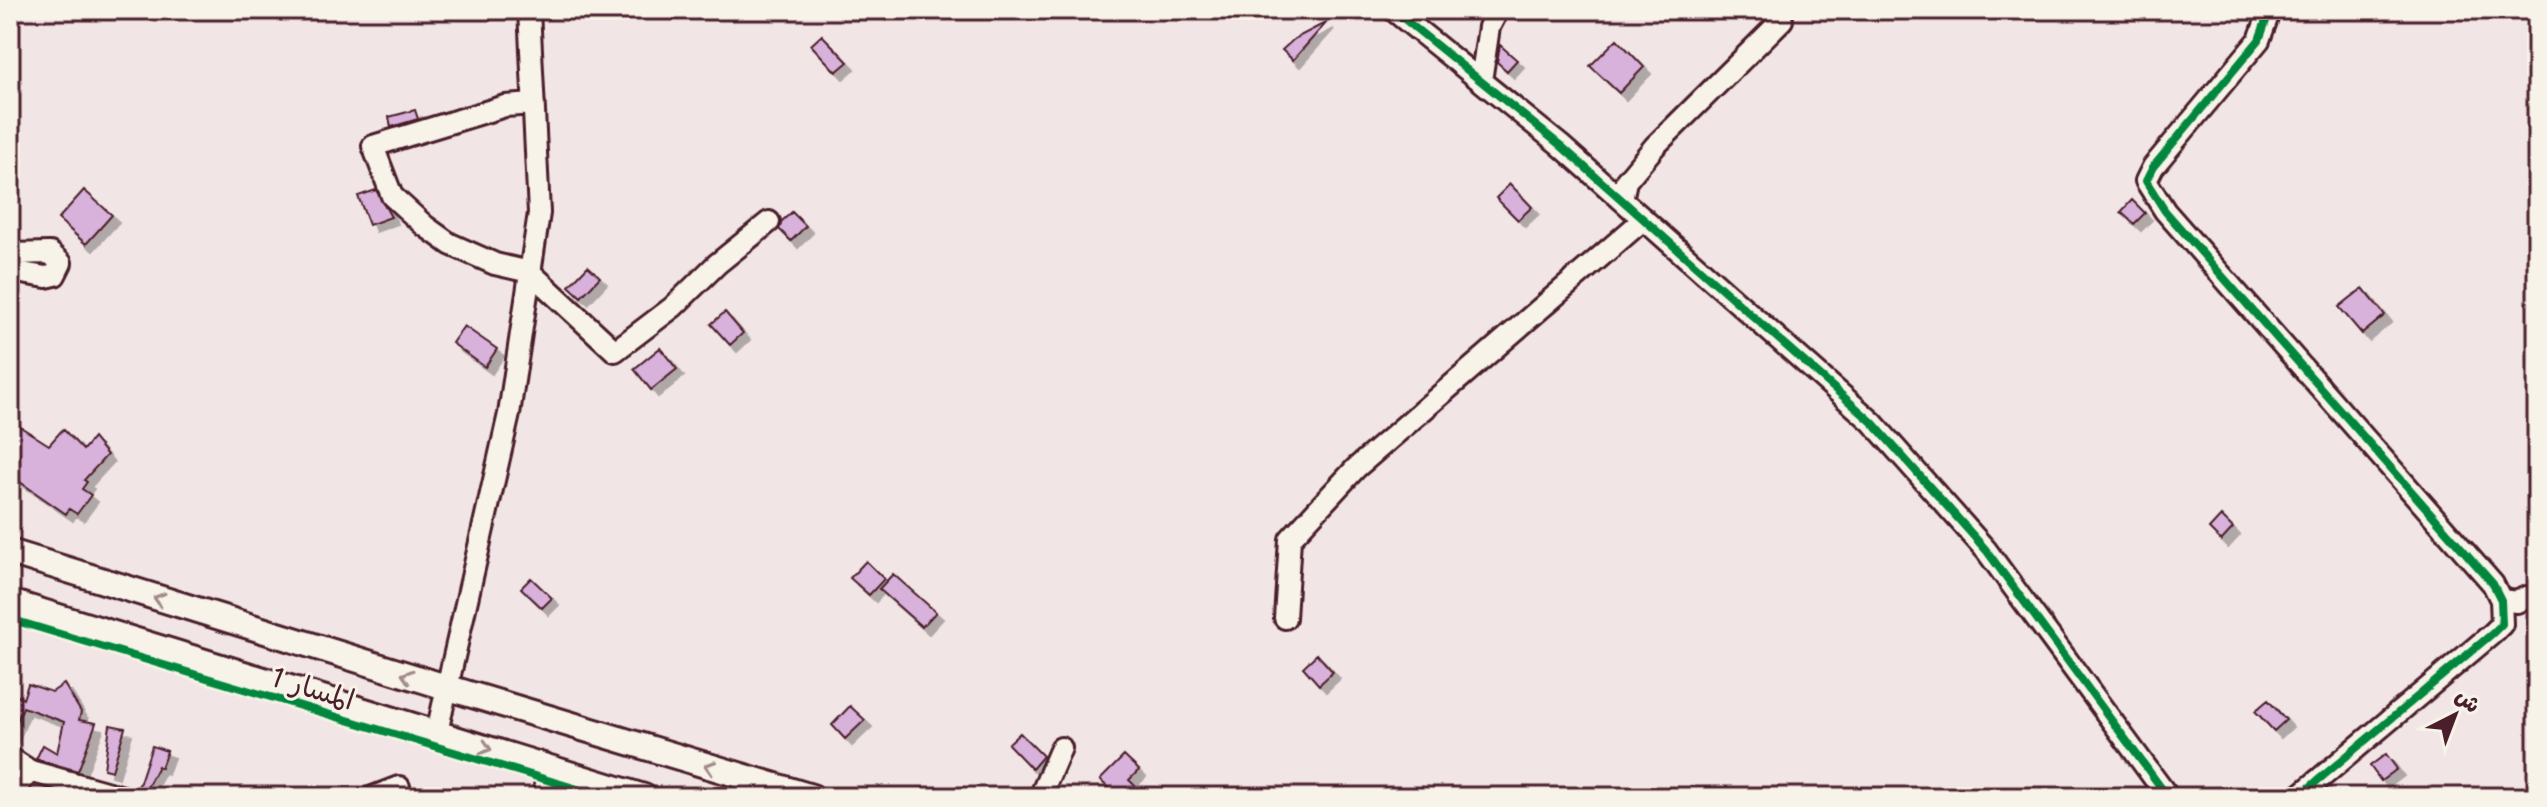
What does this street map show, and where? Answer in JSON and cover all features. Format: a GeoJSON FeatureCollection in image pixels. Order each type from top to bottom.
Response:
{"type":"FeatureCollection","features":[{"type":"Feature","properties":{"kind":"main road"},"geometry":{"type":"LineString","coordinates":[[10,552],[812,797]]}},
{"type":"Feature","properties":{"kind":"main road"},"geometry":{"type":"LineString","coordinates":[[10,602],[644,797]]}},
{"type":"Feature","properties":{"kind":"street"},"geometry":{"type":"LineString","coordinates":[[437,732],[509,414],[539,213],[529,10]]}},
{"type":"Feature","properties":{"kind":"street"},"geometry":{"type":"LineString","coordinates":[[1393,10],[1560,145],[1872,422],[1986,550],[2168,797]]}},
{"type":"Feature","properties":{"kind":"street"},"geometry":{"type":"LineString","coordinates":[[1481,81],[1489,27],[1498,10]]}},
{"type":"Feature","properties":{"kind":"street"},"geometry":{"type":"LineString","coordinates":[[2270,10],[2259,40],[2153,167],[2146,181],[2165,211],[2493,584],[2501,600],[2502,624],[2298,797]]}},
{"type":"Feature","properties":{"kind":"street"},"geometry":{"type":"LineString","coordinates":[[1622,200],[1626,181],[1655,146],[1782,20]]}},
{"type":"Feature","properties":{"kind":"street"},"geometry":{"type":"LineString","coordinates":[[534,104],[505,106],[373,146],[392,196],[425,226],[450,244],[484,259],[530,272],[615,351],[673,307],[717,264],[769,222]]}},
{"type":"Feature","properties":{"kind":"street"},"geometry":{"type":"LineString","coordinates":[[1285,618],[1290,539],[1356,468],[1644,219]]}},
{"type":"Feature","properties":{"kind":"street"},"geometry":{"type":"LineString","coordinates":[[10,254],[50,253],[61,263],[55,275],[46,277],[10,271]]}},
{"type":"Feature","properties":{"kind":"street"},"geometry":{"type":"LineString","coordinates":[[2501,600],[2517,602],[2526,597],[2537,600]]}},
{"type":"Feature","properties":{"kind":"street"},"geometry":{"type":"LineString","coordinates":[[1040,797],[1061,748]]}},
{"type":"Feature","properties":{"kind":"street"},"geometry":{"type":"LineString","coordinates":[[10,758],[30,771],[123,797]]}},
{"type":"Feature","properties":{"kind":"street"},"geometry":{"type":"LineString","coordinates":[[544,797],[547,767]]}},
{"type":"Feature","properties":{"kind":"street"},"geometry":{"type":"LineString","coordinates":[[10,795],[30,771]]}},
{"type":"Feature","properties":{"kind":"street"},"geometry":{"type":"LineString","coordinates":[[373,797],[399,787]]}},
{"type":"Feature","properties":{"kind":"building"},"geometry":{"type":"Polygon","coordinates":[[[1327,22],[1293,60],[1282,50],[1294,39],[1327,22]]]}},
{"type":"Feature","properties":{"kind":"building"},"geometry":{"type":"Polygon","coordinates":[[[822,35],[848,62],[836,72],[811,45],[822,35]]]}},
{"type":"Feature","properties":{"kind":"building"},"geometry":{"type":"Polygon","coordinates":[[[1617,39],[1644,67],[1619,93],[1590,66],[1617,39]]]}},
{"type":"Feature","properties":{"kind":"building"},"geometry":{"type":"Polygon","coordinates":[[[1500,45],[1517,60],[1507,71],[1497,62],[1500,45]]]}},
{"type":"Feature","properties":{"kind":"building"},"geometry":{"type":"Polygon","coordinates":[[[415,110],[418,119],[391,127],[389,117],[415,110]]]}},
{"type":"Feature","properties":{"kind":"building"},"geometry":{"type":"Polygon","coordinates":[[[1510,184],[1532,207],[1518,220],[1496,198],[1510,184]]]}},
{"type":"Feature","properties":{"kind":"building"},"geometry":{"type":"Polygon","coordinates":[[[84,190],[112,215],[86,244],[58,219],[84,190]]]}},
{"type":"Feature","properties":{"kind":"building"},"geometry":{"type":"Polygon","coordinates":[[[376,190],[391,217],[369,225],[358,196],[376,190]]]}},
{"type":"Feature","properties":{"kind":"building"},"geometry":{"type":"Polygon","coordinates":[[[2132,200],[2145,213],[2134,224],[2121,212],[2132,200]]]}},
{"type":"Feature","properties":{"kind":"building"},"geometry":{"type":"Polygon","coordinates":[[[792,212],[806,226],[791,241],[779,229],[782,221],[792,212]]]}},
{"type":"Feature","properties":{"kind":"building"},"geometry":{"type":"Polygon","coordinates":[[[588,266],[600,277],[581,297],[569,286],[588,266]]]}},
{"type":"Feature","properties":{"kind":"building"},"geometry":{"type":"Polygon","coordinates":[[[2363,288],[2385,315],[2362,334],[2339,307],[2363,288]]]}},
{"type":"Feature","properties":{"kind":"building"},"geometry":{"type":"Polygon","coordinates":[[[725,312],[743,333],[730,345],[711,324],[725,312]]]}},
{"type":"Feature","properties":{"kind":"building"},"geometry":{"type":"Polygon","coordinates":[[[464,326],[497,349],[485,367],[452,343],[464,326]]]}},
{"type":"Feature","properties":{"kind":"building"},"geometry":{"type":"Polygon","coordinates":[[[660,348],[677,369],[651,390],[634,369],[660,348]]]}},
{"type":"Feature","properties":{"kind":"building"},"geometry":{"type":"Polygon","coordinates":[[[19,426],[49,445],[63,429],[83,450],[93,438],[107,455],[84,480],[87,482],[82,489],[91,495],[77,514],[69,509],[66,514],[10,475],[10,441],[19,426]]]}},
{"type":"Feature","properties":{"kind":"building"},"geometry":{"type":"Polygon","coordinates":[[[2221,516],[2233,528],[2221,541],[2209,529],[2221,516]]]}},
{"type":"Feature","properties":{"kind":"building"},"geometry":{"type":"Polygon","coordinates":[[[866,561],[884,579],[869,595],[850,578],[866,561]]]}},
{"type":"Feature","properties":{"kind":"building"},"geometry":{"type":"Polygon","coordinates":[[[893,574],[936,612],[922,627],[879,589],[893,574]]]}},
{"type":"Feature","properties":{"kind":"building"},"geometry":{"type":"Polygon","coordinates":[[[531,578],[552,598],[542,608],[521,588],[531,578]]]}},
{"type":"Feature","properties":{"kind":"building"},"geometry":{"type":"Polygon","coordinates":[[[1317,654],[1333,672],[1319,685],[1303,667],[1317,654]]]}},
{"type":"Feature","properties":{"kind":"building"},"geometry":{"type":"Polygon","coordinates":[[[28,684],[52,692],[64,684],[81,712],[79,720],[96,723],[78,771],[36,759],[43,745],[57,753],[64,722],[23,707],[10,738],[10,691],[23,699],[28,684]]]}},
{"type":"Feature","properties":{"kind":"building"},"geometry":{"type":"Polygon","coordinates":[[[2268,700],[2286,720],[2274,731],[2255,711],[2268,700]]]}},
{"type":"Feature","properties":{"kind":"building"},"geometry":{"type":"Polygon","coordinates":[[[850,706],[865,720],[845,739],[832,725],[850,706]]]}},
{"type":"Feature","properties":{"kind":"building"},"geometry":{"type":"Polygon","coordinates":[[[110,725],[125,728],[112,771],[104,769],[110,725]]]}},
{"type":"Feature","properties":{"kind":"building"},"geometry":{"type":"Polygon","coordinates":[[[1020,733],[1043,756],[1032,769],[1008,744],[1020,733]]]}},
{"type":"Feature","properties":{"kind":"building"},"geometry":{"type":"Polygon","coordinates":[[[152,746],[167,751],[161,768],[158,766],[145,791],[138,788],[152,746]]]}},
{"type":"Feature","properties":{"kind":"building"},"geometry":{"type":"Polygon","coordinates":[[[2386,754],[2397,769],[2381,781],[2370,766],[2386,754]]]}},
{"type":"Feature","properties":{"kind":"building"},"geometry":{"type":"Polygon","coordinates":[[[1124,756],[1139,770],[1129,780],[1147,797],[1118,797],[1100,780],[1124,756]]]}},
{"type":"Feature","properties":{"kind":"cycle path"},"geometry":{"type":"LineString","coordinates":[[1393,10],[1560,145],[1872,422],[1986,550],[2168,797]]}},
{"type":"Feature","properties":{"kind":"cycle path"},"geometry":{"type":"LineString","coordinates":[[2270,10],[2259,40],[2153,167],[2146,181],[2165,211],[2493,584],[2501,600],[2502,624],[2298,797]]}},
{"type":"Feature","properties":{"kind":"cycle path","name":"المسار 1"},"geometry":{"type":"LineString","coordinates":[[10,619],[604,797]]}}]}
